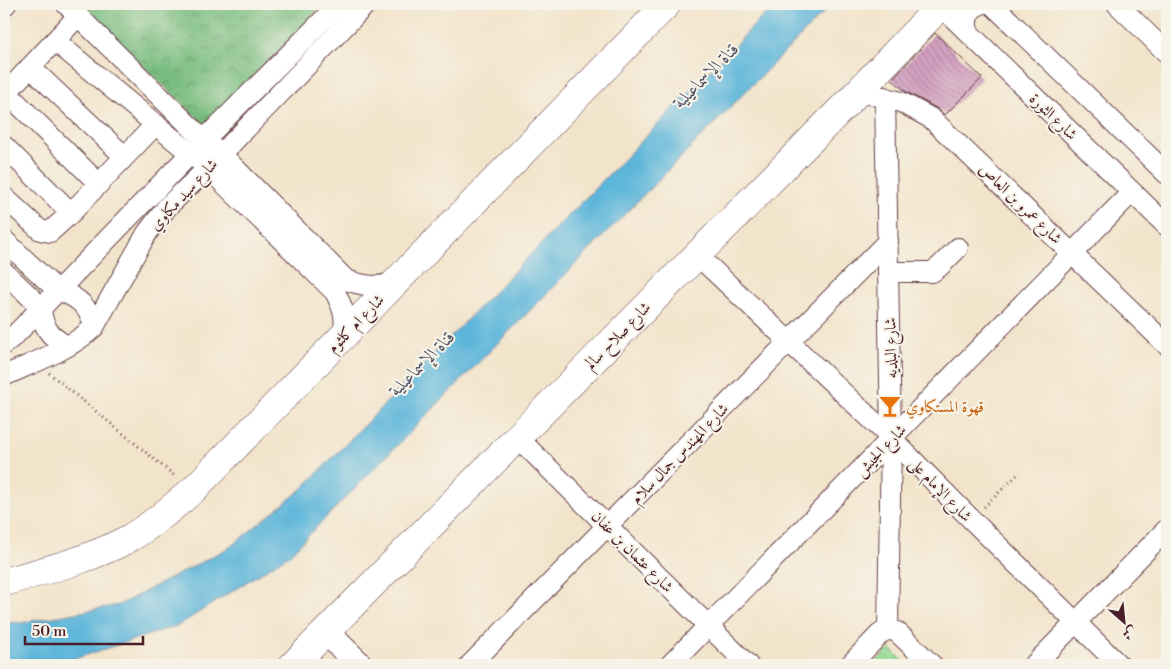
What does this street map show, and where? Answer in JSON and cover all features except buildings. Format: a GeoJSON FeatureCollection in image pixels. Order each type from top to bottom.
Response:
{"type":"FeatureCollection","features":[{"type":"Feature","properties":{"kind":"highway","name":"شارع ام كلثوم"},"geometry":{"type":"LineString","coordinates":[[4,582],[91,556],[128,539],[162,517],[192,490],[667,4]]}},
{"type":"Feature","properties":{"kind":"highway","name":"شارع صلاح سالم"},"geometry":{"type":"LineString","coordinates":[[293,665],[696,254],[856,94],[941,4]]}},
{"type":"Feature","properties":{"kind":"main road"},"geometry":{"type":"LineString","coordinates":[[326,632],[360,665]]}},
{"type":"Feature","properties":{"kind":"street","name":"شارع سيد مكاوي"},"geometry":{"type":"LineString","coordinates":[[8,335],[58,290],[339,4]]}},
{"type":"Feature","properties":{"kind":"street","name":"شارع سيد مكاوي"},"geometry":{"type":"LineString","coordinates":[[4,376],[82,338],[94,327],[147,233],[168,207],[366,4]]}},
{"type":"Feature","properties":{"kind":"street","name":"شارع الثورة"},"geometry":{"type":"LineString","coordinates":[[941,4],[1167,226]]}},
{"type":"Feature","properties":{"kind":"street"},"geometry":{"type":"LineString","coordinates":[[968,32],[966,25],[967,17],[971,10],[977,5],[982,4]]}},
{"type":"Feature","properties":{"kind":"street"},"geometry":{"type":"LineString","coordinates":[[992,4],[1163,163]]}},
{"type":"Feature","properties":{"kind":"street"},"geometry":{"type":"LineString","coordinates":[[1117,4],[1167,53]]}},
{"type":"Feature","properties":{"kind":"street"},"geometry":{"type":"LineString","coordinates":[[98,183],[5,94],[55,41],[72,10],[197,147],[346,280],[372,287],[385,286],[396,282]]}},
{"type":"Feature","properties":{"kind":"street"},"geometry":{"type":"LineString","coordinates":[[55,41],[156,124],[197,147]]}},
{"type":"Feature","properties":{"kind":"street"},"geometry":{"type":"LineString","coordinates":[[30,67],[124,156]]}},
{"type":"Feature","properties":{"kind":"street","name":"شارع عمرو بن العاص"},"geometry":{"type":"LineString","coordinates":[[856,94],[885,97],[909,105],[932,118],[1167,345]]}},
{"type":"Feature","properties":{"kind":"street","name":"شارع البلديه"},"geometry":{"type":"LineString","coordinates":[[885,97],[892,438],[888,629]]}},
{"type":"Feature","properties":{"kind":"street"},"geometry":{"type":"LineString","coordinates":[[4,197],[43,232],[50,232],[156,124]]}},
{"type":"Feature","properties":{"kind":"street"},"geometry":{"type":"LineString","coordinates":[[4,146],[70,213]]}},
{"type":"Feature","properties":{"kind":"street"},"geometry":{"type":"LineString","coordinates":[[214,161],[335,292],[344,315],[345,327],[342,337]]}},
{"type":"Feature","properties":{"kind":"street","name":"شارع الجيش"},"geometry":{"type":"LineString","coordinates":[[670,665],[1132,192]]}},
{"type":"Feature","properties":{"kind":"street"},"geometry":{"type":"LineString","coordinates":[[4,240],[58,290],[69,293],[79,300],[87,308],[93,319],[94,327]]}},
{"type":"Feature","properties":{"kind":"street","name":"شارع المهندس جمال سلام"},"geometry":{"type":"LineString","coordinates":[[470,665],[888,241]]}},
{"type":"Feature","properties":{"kind":"street"},"geometry":{"type":"LineString","coordinates":[[888,272],[932,272],[939,268],[958,248]]}},
{"type":"Feature","properties":{"kind":"street","name":"شارع الإمام على"},"geometry":{"type":"LineString","coordinates":[[696,254],[892,438],[971,520],[1119,665]]}},
{"type":"Feature","properties":{"kind":"street"},"geometry":{"type":"LineString","coordinates":[[4,272],[41,307],[45,328],[51,336],[67,346]]}},
{"type":"Feature","properties":{"kind":"street","name":"شارع عثمان بن عفان"},"geometry":{"type":"LineString","coordinates":[[517,437],[748,665]]}},
{"type":"Feature","properties":{"kind":"street"},"geometry":{"type":"LineString","coordinates":[[1034,665],[1167,530]]}},
{"type":"Feature","properties":{"kind":"street"},"geometry":{"type":"LineString","coordinates":[[850,665],[880,634],[888,629],[897,632],[932,665]]}},
{"type":"Feature","properties":{"kind":"path"},"geometry":{"type":"LineString","coordinates":[[35,362],[192,490]]}},
{"type":"Feature","properties":{"kind":"path"},"geometry":{"type":"LineString","coordinates":[[971,520],[1017,475]]}},
{"type":"Feature","properties":{"kind":"green space"},"geometry":{"type":"Polygon","coordinates":[[[78,4],[324,4],[205,125],[78,4]]]}},
{"type":"Feature","properties":{"kind":"green space"},"geometry":{"type":"Polygon","coordinates":[[[890,648],[907,665],[873,665],[890,648]]]}},
{"type":"Feature","properties":{"kind":"water","name":"قناة الإسماعيلية"},"geometry":{"type":"Polygon","coordinates":[[[775,4],[832,4],[289,555],[179,625],[74,659],[4,660],[4,622],[21,623],[119,605],[230,547],[302,489],[775,4]]]}},
{"type":"Feature","properties":{"kind":"place","name":"قهوة المستكاوي"},"geometry":{"type":"Point","coordinates":[890,406]}}]}
